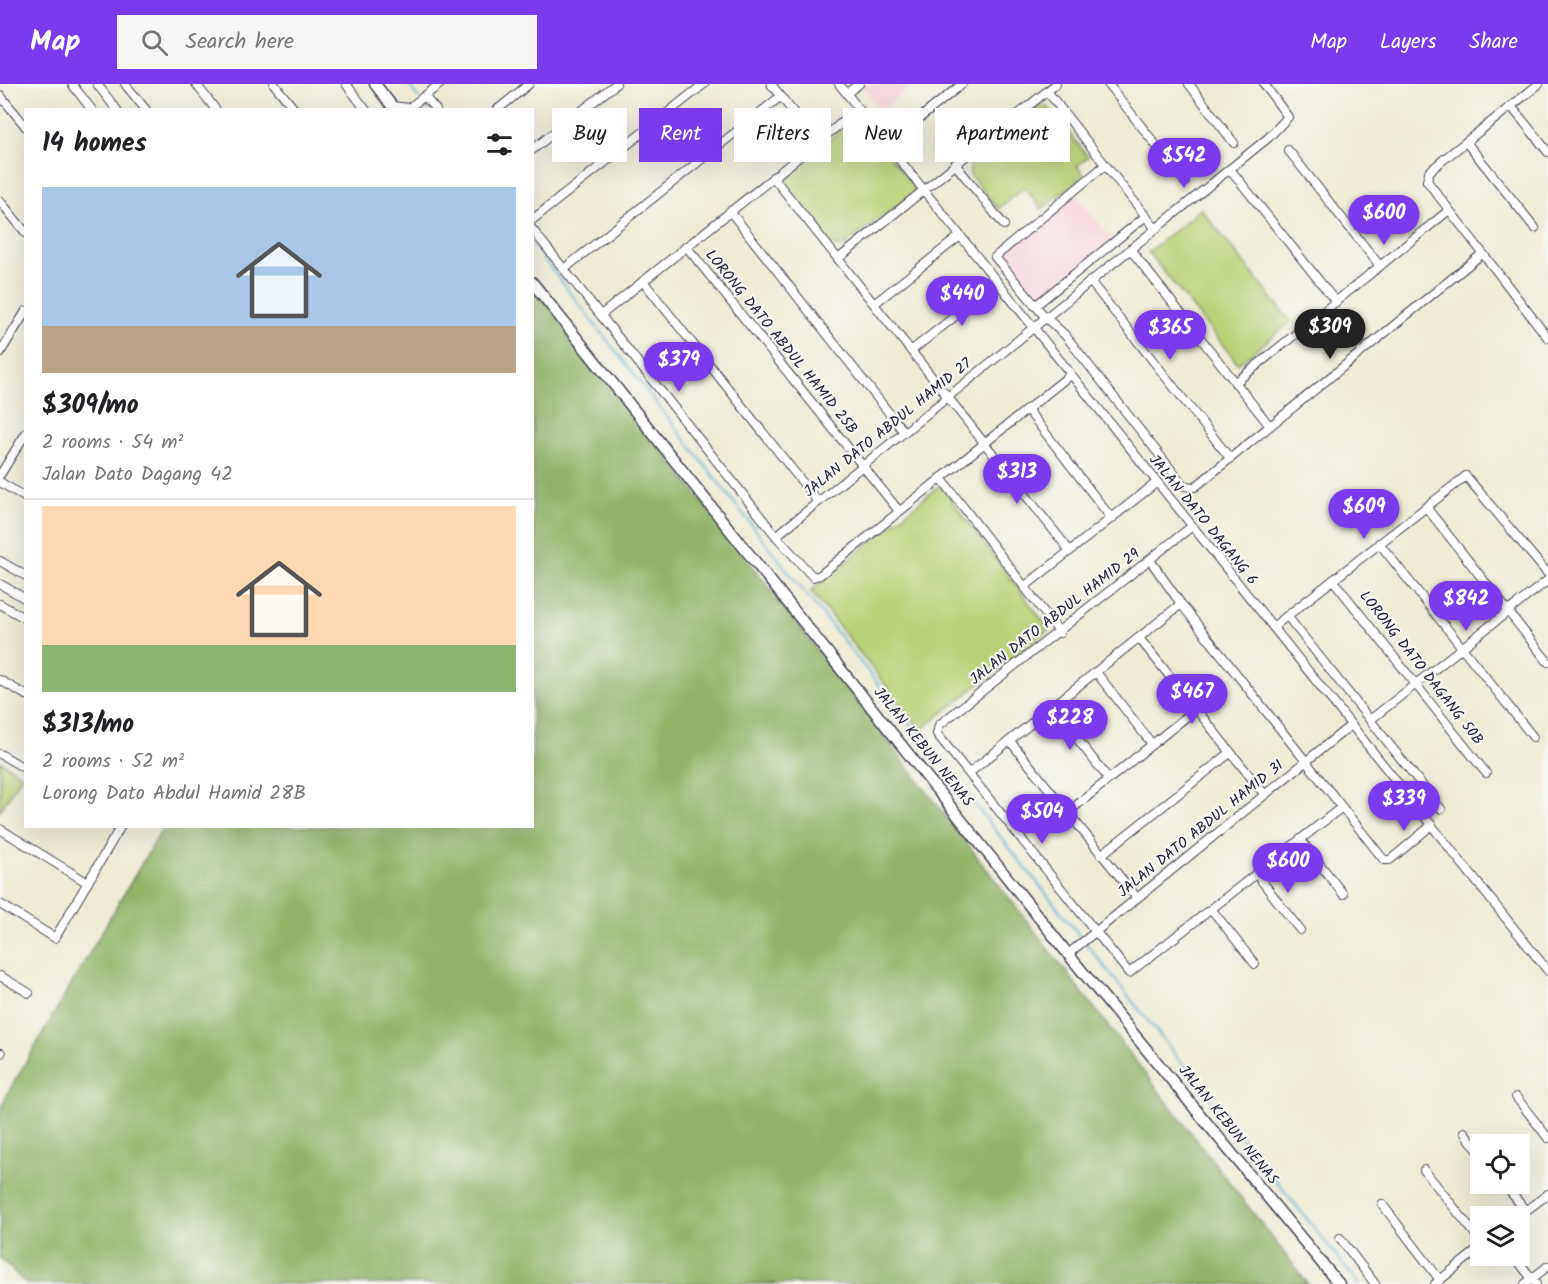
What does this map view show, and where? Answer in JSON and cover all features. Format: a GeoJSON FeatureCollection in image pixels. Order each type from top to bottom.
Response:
{"type":"FeatureCollection","features":[{"type":"Feature","properties":{"kind":"street"},"geometry":{"type":"LineString","coordinates":[[72,84],[90,108]]}},
{"type":"Feature","properties":{"kind":"street"},"geometry":{"type":"LineString","coordinates":[[97,84],[115,108]]}},
{"type":"Feature","properties":{"kind":"street"},"geometry":{"type":"LineString","coordinates":[[124,84],[144,108]]}},
{"type":"Feature","properties":{"kind":"street"},"geometry":{"type":"LineString","coordinates":[[196,84],[214,108]]}},
{"type":"Feature","properties":{"kind":"street"},"geometry":{"type":"LineString","coordinates":[[274,84],[293,108]]}},
{"type":"Feature","properties":{"kind":"street"},"geometry":{"type":"LineString","coordinates":[[346,84],[364,108]]}},
{"type":"Feature","properties":{"kind":"street"},"geometry":{"type":"LineString","coordinates":[[375,84],[394,108],[408,108],[440,84]]}},
{"type":"Feature","properties":{"kind":"street"},"geometry":{"type":"LineString","coordinates":[[499,108],[529,84]]}},
{"type":"Feature","properties":{"kind":"street"},"geometry":{"type":"LineString","coordinates":[[534,148],[616,84]]}},
{"type":"Feature","properties":{"kind":"street"},"geometry":{"type":"LineString","coordinates":[[534,218],[704,84]]}},
{"type":"Feature","properties":{"kind":"street"},"geometry":{"type":"LineString","coordinates":[[771,84],[790,108]]}},
{"type":"Feature","properties":{"kind":"street","name":"JALAN DATO DAGANG 6"},"geometry":{"type":"LineString","coordinates":[[839,84],[858,108]]}},
{"type":"Feature","properties":{"kind":"street"},"geometry":{"type":"LineString","coordinates":[[847,93],[859,84]]}},
{"type":"Feature","properties":{"kind":"street"},"geometry":{"type":"LineString","coordinates":[[923,115],[962,84]]}},
{"type":"Feature","properties":{"kind":"street"},"geometry":{"type":"LineString","coordinates":[[838,259],[1056,84]]}},
{"type":"Feature","properties":{"kind":"street"},"geometry":{"type":"LineString","coordinates":[[1108,84],[1185,182]]}},
{"type":"Feature","properties":{"kind":"street"},"geometry":{"type":"LineString","coordinates":[[1189,84],[1234,143]]}},
{"type":"Feature","properties":{"kind":"street","name":"JALAN DATO ABDUL HAMID 27"},"geometry":{"type":"LineString","coordinates":[[776,536],[1254,150],[1288,117],[1264,84]]}},
{"type":"Feature","properties":{"kind":"street"},"geometry":{"type":"LineString","coordinates":[[1539,84],[1466,142],[1427,176],[1426,181],[1548,338]]}},
{"type":"Feature","properties":{"kind":"street"},"geometry":{"type":"LineString","coordinates":[[1047,91],[1155,228]]}},
{"type":"Feature","properties":{"kind":"street"},"geometry":{"type":"LineString","coordinates":[[0,95],[24,125]]}},
{"type":"Feature","properties":{"kind":"street"},"geometry":{"type":"LineString","coordinates":[[564,269],[781,96]]}},
{"type":"Feature","properties":{"kind":"street"},"geometry":{"type":"LineString","coordinates":[[425,97],[434,108]]}},
{"type":"Feature","properties":{"kind":"street"},"geometry":{"type":"LineString","coordinates":[[1511,106],[1548,152]]}},
{"type":"Feature","properties":{"kind":"street"},"geometry":{"type":"LineString","coordinates":[[831,131],[843,122]]}},
{"type":"Feature","properties":{"kind":"street"},"geometry":{"type":"LineString","coordinates":[[1466,142],[1535,228]]}},
{"type":"Feature","properties":{"kind":"street"},"geometry":{"type":"LineString","coordinates":[[1288,150],[1380,266]]}},
{"type":"Feature","properties":{"kind":"street"},"geometry":{"type":"LineString","coordinates":[[601,315],[792,162]]}},
{"type":"Feature","properties":{"kind":"street","name":"JALAN DATO DAGANG 6"},"geometry":{"type":"LineString","coordinates":[[901,162],[1548,971]]}},
{"type":"Feature","properties":{"kind":"street"},"geometry":{"type":"LineString","coordinates":[[955,164],[1004,225]]}},
{"type":"Feature","properties":{"kind":"street"},"geometry":{"type":"LineString","coordinates":[[1105,165],[994,257],[1045,317],[1065,335],[1184,486],[1195,487],[1229,457],[1482,254]]}},
{"type":"Feature","properties":{"kind":"street"},"geometry":{"type":"LineString","coordinates":[[1230,169],[1336,302]]}},
{"type":"Feature","properties":{"kind":"street"},"geometry":{"type":"LineString","coordinates":[[773,177],[1070,551]]}},
{"type":"Feature","properties":{"kind":"street"},"geometry":{"type":"LineString","coordinates":[[0,201],[24,231]]}},
{"type":"Feature","properties":{"kind":"street"},"geometry":{"type":"LineString","coordinates":[[1235,383],[1448,211]]}},
{"type":"Feature","properties":{"kind":"street"},"geometry":{"type":"LineString","coordinates":[[730,212],[904,432]]}},
{"type":"Feature","properties":{"kind":"street"},"geometry":{"type":"LineString","coordinates":[[1035,306],[1146,216]]}},
{"type":"Feature","properties":{"kind":"street"},"geometry":{"type":"LineString","coordinates":[[534,232],[776,536],[813,577],[820,575],[1070,375]]}},
{"type":"Feature","properties":{"kind":"street"},"geometry":{"type":"LineString","coordinates":[[874,304],[960,236]]}},
{"type":"Feature","properties":{"kind":"street","name":"LORONG DATO ABDUL HAMID 25B"},"geometry":{"type":"LineString","coordinates":[[686,246],[899,511]]}},
{"type":"Feature","properties":{"kind":"street"},"geometry":{"type":"LineString","coordinates":[[1130,249],[1269,425]]}},
{"type":"Feature","properties":{"kind":"street"},"geometry":{"type":"LineString","coordinates":[[643,281],[818,502]]}},
{"type":"Feature","properties":{"kind":"street"},"geometry":{"type":"LineString","coordinates":[[1090,282],[1229,457]]}},
{"type":"Feature","properties":{"kind":"street"},"geometry":{"type":"LineString","coordinates":[[911,351],[997,283]]}},
{"type":"Feature","properties":{"kind":"street","name":"JALAN KEBUN NENAS"},"geometry":{"type":"LineString","coordinates":[[534,285],[1068,954],[1339,1284]]}},
{"type":"Feature","properties":{"kind":"street"},"geometry":{"type":"LineString","coordinates":[[0,352],[24,314]]}},
{"type":"Feature","properties":{"kind":"street"},"geometry":{"type":"LineString","coordinates":[[1027,409],[1112,519]]}},
{"type":"Feature","properties":{"kind":"street"},"geometry":{"type":"LineString","coordinates":[[0,475],[24,436]]}},
{"type":"Feature","properties":{"kind":"street"},"geometry":{"type":"LineString","coordinates":[[1273,627],[1467,476],[1548,574]]}},
{"type":"Feature","properties":{"kind":"street"},"geometry":{"type":"LineString","coordinates":[[941,477],[1060,633]]}},
{"type":"Feature","properties":{"kind":"street"},"geometry":{"type":"LineString","coordinates":[[0,482],[24,497]]}},
{"type":"Feature","properties":{"kind":"street"},"geometry":{"type":"LineString","coordinates":[[1024,587],[1156,483]]}},
{"type":"Feature","properties":{"kind":"street"},"geometry":{"type":"LineString","coordinates":[[1426,507],[1548,662]]}},
{"type":"Feature","properties":{"kind":"street","name":"JALAN DATO ABDUL HAMID 29"},"geometry":{"type":"LineString","coordinates":[[969,773],[937,734],[937,729],[1191,527]]}},
{"type":"Feature","properties":{"kind":"street"},"geometry":{"type":"LineString","coordinates":[[1379,543],[1533,737]]}},
{"type":"Feature","properties":{"kind":"street"},"geometry":{"type":"LineString","coordinates":[[1150,560],[1181,604],[1384,860],[1390,860],[1432,825]]}},
{"type":"Feature","properties":{"kind":"street"},"geometry":{"type":"LineString","coordinates":[[0,561],[24,575]]}},
{"type":"Feature","properties":{"kind":"street","name":"LORONG DATO DAGANG 50B"},"geometry":{"type":"LineString","coordinates":[[1334,580],[1486,773]]}},
{"type":"Feature","properties":{"kind":"street"},"geometry":{"type":"LineString","coordinates":[[1370,720],[1548,580]]}},
{"type":"Feature","properties":{"kind":"street"},"geometry":{"type":"LineString","coordinates":[[0,584],[24,598]]}},
{"type":"Feature","properties":{"kind":"street"},"geometry":{"type":"LineString","coordinates":[[0,604],[24,618]]}},
{"type":"Feature","properties":{"kind":"street"},"geometry":{"type":"LineString","coordinates":[[1181,604],[969,773],[1095,932],[1129,973],[1342,807]]}},
{"type":"Feature","properties":{"kind":"street"},"geometry":{"type":"LineString","coordinates":[[1287,616],[1441,809]]}},
{"type":"Feature","properties":{"kind":"street"},"geometry":{"type":"LineString","coordinates":[[1138,638],[1265,795]]}},
{"type":"Feature","properties":{"kind":"street"},"geometry":{"type":"LineString","coordinates":[[1096,672],[1152,744]]}},
{"type":"Feature","properties":{"kind":"street"},"geometry":{"type":"LineString","coordinates":[[0,680],[24,694]]}},
{"type":"Feature","properties":{"kind":"street"},"geometry":{"type":"LineString","coordinates":[[1052,707],[1108,778]]}},
{"type":"Feature","properties":{"kind":"street"},"geometry":{"type":"LineString","coordinates":[[1067,813],[1196,710]]}},
{"type":"Feature","properties":{"kind":"street","name":"JALAN DATO ABDUL HAMID 31"},"geometry":{"type":"LineString","coordinates":[[1068,954],[1351,725]]}},
{"type":"Feature","properties":{"kind":"street"},"geometry":{"type":"LineString","coordinates":[[1010,741],[1137,898]]}},
{"type":"Feature","properties":{"kind":"street"},"geometry":{"type":"LineString","coordinates":[[0,753],[24,768]]}},
{"type":"Feature","properties":{"kind":"street"},"geometry":{"type":"LineString","coordinates":[[1101,855],[1230,753]]}},
{"type":"Feature","properties":{"kind":"street"},"geometry":{"type":"LineString","coordinates":[[0,904],[55,938],[119,828]]}},
{"type":"Feature","properties":{"kind":"street"},"geometry":{"type":"LineString","coordinates":[[0,829],[88,883]]}},
{"type":"Feature","properties":{"kind":"street"},"geometry":{"type":"LineString","coordinates":[[1301,840],[1343,894]]}},
{"type":"Feature","properties":{"kind":"street"},"geometry":{"type":"LineString","coordinates":[[1257,875],[1300,930]]}},
{"type":"Feature","properties":{"kind":"street"},"geometry":{"type":"LineString","coordinates":[[1212,910],[1255,964]]}},
{"type":"Feature","properties":{"kind":"street"},"geometry":{"type":"LineString","coordinates":[[0,976],[28,993]]}},
{"type":"Feature","properties":{"kind":"street"},"geometry":{"type":"LineString","coordinates":[[1516,1097],[1548,1138]]}},
{"type":"Feature","properties":{"kind":"street"},"geometry":{"type":"LineString","coordinates":[[1464,1132],[1470,1140]]}},
{"type":"Feature","properties":{"kind":"street"},"geometry":{"type":"LineString","coordinates":[[1424,1170],[1470,1228]]}},
{"type":"Feature","properties":{"kind":"street"},"geometry":{"type":"LineString","coordinates":[[1530,1208],[1548,1194]]}},
{"type":"Feature","properties":{"kind":"street"},"geometry":{"type":"LineString","coordinates":[[1382,1204],[1437,1282],[1470,1256]]}},
{"type":"Feature","properties":{"kind":"street"},"geometry":{"type":"LineString","coordinates":[[1340,1238],[1375,1284]]}},
{"type":"Feature","properties":{"kind":"street"},"geometry":{"type":"LineString","coordinates":[[1521,1266],[1531,1282],[1548,1266]]}},
{"type":"Feature","properties":{"kind":"shaded area"},"geometry":{"type":"Polygon","coordinates":[[[860,84],[914,84],[884,108],[879,108],[860,84]]]}},
{"type":"Feature","properties":{"kind":"shaded area"},"geometry":{"type":"Polygon","coordinates":[[[1074,193],[1112,240],[1035,302],[999,257],[1074,193]]]}},
{"type":"Feature","properties":{"kind":"green space"},"geometry":{"type":"Polygon","coordinates":[[[843,128],[843,162],[894,162],[913,185],[914,193],[842,247],[832,245],[785,183],[785,176],[802,162],[831,162],[831,138],[843,128]]]}},
{"type":"Feature","properties":{"kind":"green space"},"geometry":{"type":"Polygon","coordinates":[[[1070,134],[1088,157],[1077,166],[1084,175],[1042,209],[1024,187],[998,209],[970,175],[970,162],[1070,162],[1070,134]]]}},
{"type":"Feature","properties":{"kind":"green space"},"geometry":{"type":"Polygon","coordinates":[[[1201,209],[1291,322],[1238,364],[1148,252],[1201,209]]]}},
{"type":"Feature","properties":{"kind":"green space"},"geometry":{"type":"Polygon","coordinates":[[[534,284],[1308,1284],[26,1284],[0,1258],[0,1113],[6,1096],[162,828],[534,828],[534,284]]]}},
{"type":"Feature","properties":{"kind":"green space"},"geometry":{"type":"Polygon","coordinates":[[[940,485],[1049,629],[921,730],[811,591],[940,485]]]}},
{"type":"Feature","properties":{"kind":"green space"},"geometry":{"type":"Polygon","coordinates":[[[0,761],[22,775],[0,811],[0,761]]]}},
{"type":"Feature","properties":{"kind":"waterway"},"geometry":{"type":"LineString","coordinates":[[408,84],[419,98]]}},
{"type":"Feature","properties":{"kind":"waterway"},"geometry":{"type":"LineString","coordinates":[[422,102],[426,108]]}},
{"type":"Feature","properties":{"kind":"waterway"},"geometry":{"type":"LineString","coordinates":[[534,247],[794,579],[1359,1284]]}}]}
